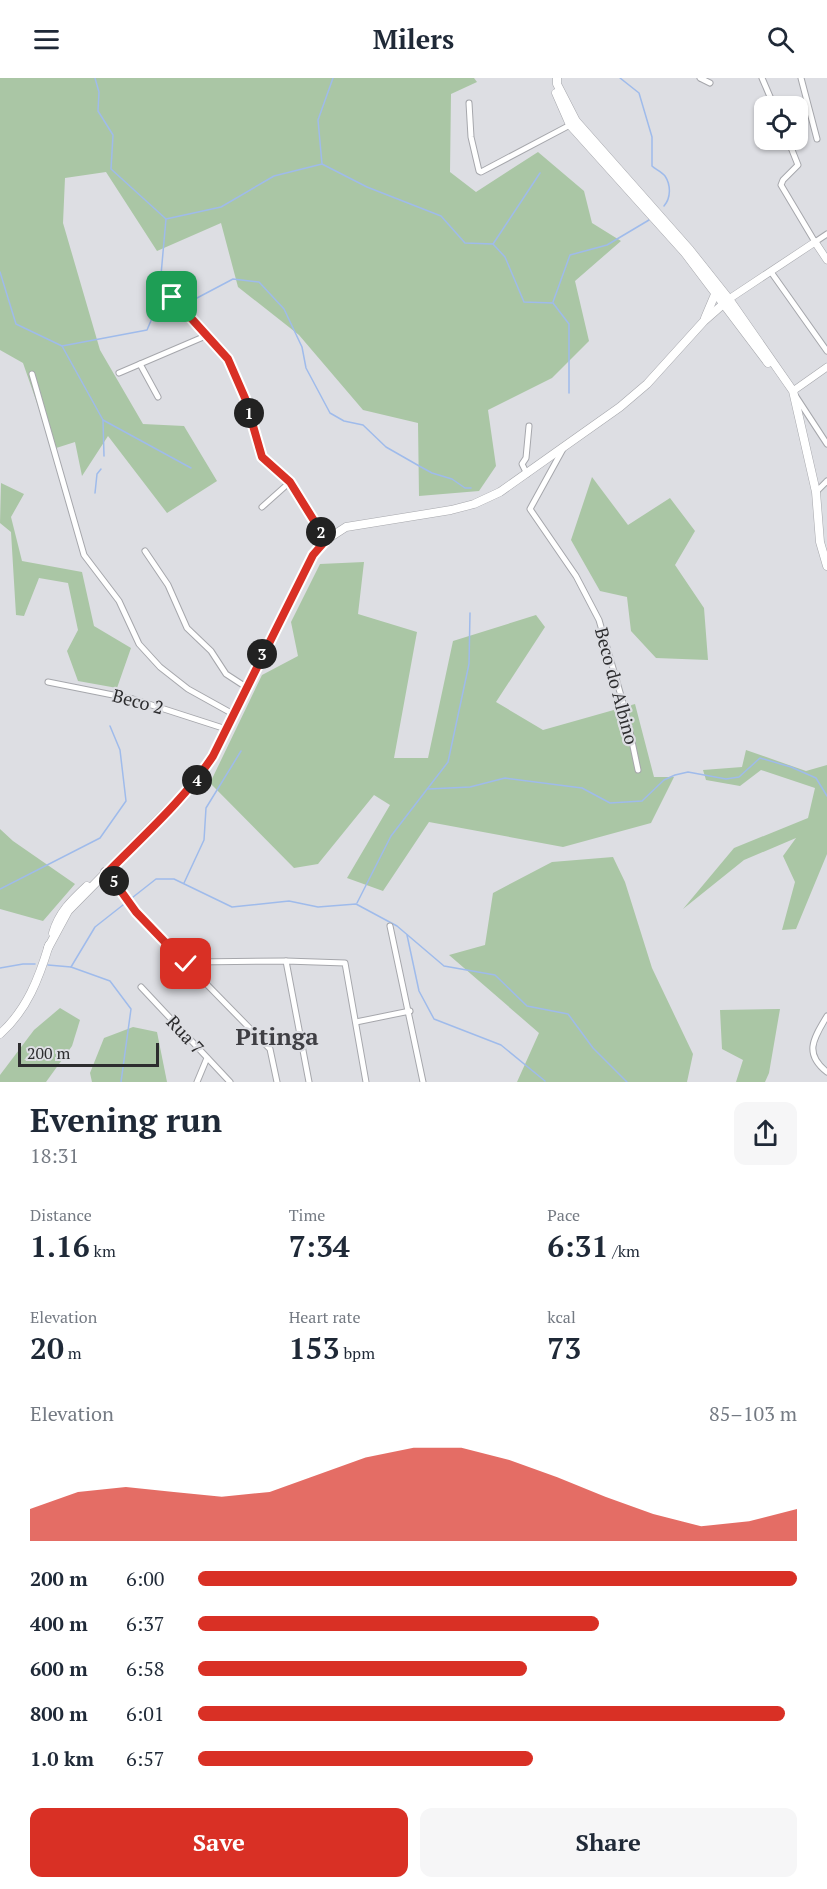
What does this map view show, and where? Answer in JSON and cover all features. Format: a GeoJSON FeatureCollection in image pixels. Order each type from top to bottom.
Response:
{"type":"FeatureCollection","features":[{"type":"Feature","properties":{"kind":"main road"},"geometry":{"type":"LineString","coordinates":[[552,78],[570,125],[726,301]]}},
{"type":"Feature","properties":{"kind":"main road"},"geometry":{"type":"LineString","coordinates":[[557,78],[557,84],[576,122],[690,250],[779,377],[793,391],[816,492],[820,542],[827,566]]}},
{"type":"Feature","properties":{"kind":"main road"},"geometry":{"type":"LineString","coordinates":[[704,321],[716,292]]}},
{"type":"Feature","properties":{"kind":"main road"},"geometry":{"type":"LineString","coordinates":[[0,1034],[11,1024],[29,998],[48,948],[68,911],[180,799],[213,756],[313,555],[326,540],[346,527],[451,510],[474,504],[500,492],[620,407],[647,384],[704,321],[726,301]]}},
{"type":"Feature","properties":{"kind":"street"},"geometry":{"type":"LineString","coordinates":[[700,78],[710,83]]}},
{"type":"Feature","properties":{"kind":"street"},"geometry":{"type":"LineString","coordinates":[[762,78],[770,96]]}},
{"type":"Feature","properties":{"kind":"street"},"geometry":{"type":"LineString","coordinates":[[801,78],[817,139]]}},
{"type":"Feature","properties":{"kind":"street"},"geometry":{"type":"LineString","coordinates":[[469,103],[471,137],[481,172],[570,125]]}},
{"type":"Feature","properties":{"kind":"street"},"geometry":{"type":"LineString","coordinates":[[792,150],[798,165],[781,185],[827,260]]}},
{"type":"Feature","properties":{"kind":"street"},"geometry":{"type":"LineString","coordinates":[[726,301],[827,234]]}},
{"type":"Feature","properties":{"kind":"street"},"geometry":{"type":"LineString","coordinates":[[771,272],[827,351]]}},
{"type":"Feature","properties":{"kind":"street"},"geometry":{"type":"LineString","coordinates":[[165,290],[228,359],[245,398],[262,457],[290,482],[326,540]]}},
{"type":"Feature","properties":{"kind":"street"},"geometry":{"type":"LineString","coordinates":[[119,373],[208,336]]}},
{"type":"Feature","properties":{"kind":"street"},"geometry":{"type":"LineString","coordinates":[[140,364],[158,397]]}},
{"type":"Feature","properties":{"kind":"street"},"geometry":{"type":"LineString","coordinates":[[827,367],[793,391],[827,444]]}},
{"type":"Feature","properties":{"kind":"street"},"geometry":{"type":"LineString","coordinates":[[32,374],[84,555],[119,601],[139,644],[160,667],[188,689],[233,714]]}},
{"type":"Feature","properties":{"kind":"street"},"geometry":{"type":"LineString","coordinates":[[527,474],[522,464],[526,458],[529,426]]}},
{"type":"Feature","properties":{"kind":"street","name":"Beco do Albino"},"geometry":{"type":"LineString","coordinates":[[563,449],[530,509],[576,576],[599,620],[626,714],[638,770]]}},
{"type":"Feature","properties":{"kind":"street"},"geometry":{"type":"LineString","coordinates":[[816,492],[827,481]]}},
{"type":"Feature","properties":{"kind":"street"},"geometry":{"type":"LineString","coordinates":[[262,507],[290,482]]}},
{"type":"Feature","properties":{"kind":"street"},"geometry":{"type":"LineString","coordinates":[[145,551],[168,585],[187,628],[211,651],[226,674],[246,687]]}},
{"type":"Feature","properties":{"kind":"street","name":"Beco 2"},"geometry":{"type":"LineString","coordinates":[[48,682],[133,699],[226,729]]}},
{"type":"Feature","properties":{"kind":"street"},"geometry":{"type":"LineString","coordinates":[[105,872],[136,912],[270,1049],[277,1082]]}},
{"type":"Feature","properties":{"kind":"street"},"geometry":{"type":"LineString","coordinates":[[390,926],[410,1011],[423,1082]]}},
{"type":"Feature","properties":{"kind":"street"},"geometry":{"type":"LineString","coordinates":[[186,964],[286,961],[345,963],[366,1082]]}},
{"type":"Feature","properties":{"kind":"street"},"geometry":{"type":"LineString","coordinates":[[286,961],[309,1082]]}},
{"type":"Feature","properties":{"kind":"street","name":"Rua 7"},"geometry":{"type":"LineString","coordinates":[[141,987],[230,1082]]}},
{"type":"Feature","properties":{"kind":"street"},"geometry":{"type":"LineString","coordinates":[[356,1022],[410,1011]]}},
{"type":"Feature","properties":{"kind":"street"},"geometry":{"type":"LineString","coordinates":[[827,1016],[817,1033],[812,1048],[816,1063],[827,1072]]}},
{"type":"Feature","properties":{"kind":"street"},"geometry":{"type":"LineString","coordinates":[[197,1082],[207,1058]]}},
{"type":"Feature","properties":{"kind":"green space"},"geometry":{"type":"Polygon","coordinates":[[[0,78],[474,78],[477,82],[451,94],[450,172],[476,192],[538,152],[584,191],[592,223],[621,241],[575,281],[589,341],[552,378],[488,410],[496,466],[479,491],[419,496],[418,423],[363,410],[299,335],[238,287],[221,223],[157,251],[106,172],[65,178],[63,223],[100,350],[143,424],[184,426],[217,481],[167,513],[108,436],[82,476],[75,442],[53,449],[23,363],[0,350],[0,78]]]}},
{"type":"Feature","properties":{"kind":"green space"},"geometry":{"type":"Polygon","coordinates":[[[592,477],[628,525],[670,498],[695,531],[675,565],[704,608],[708,660],[656,658],[631,631],[627,597],[600,591],[571,540],[592,477]]]}},
{"type":"Feature","properties":{"kind":"green space"},"geometry":{"type":"Polygon","coordinates":[[[1,483],[24,494],[11,517],[22,561],[82,572],[94,626],[131,648],[117,688],[78,681],[67,651],[78,630],[68,583],[39,578],[24,616],[16,615],[11,532],[0,523],[1,483]]]}},
{"type":"Feature","properties":{"kind":"green space"},"geometry":{"type":"Polygon","coordinates":[[[364,562],[358,614],[417,632],[394,758],[428,758],[453,641],[536,615],[545,627],[496,702],[543,730],[635,704],[654,777],[674,777],[651,823],[563,847],[429,822],[383,891],[347,878],[390,805],[374,795],[318,864],[294,868],[210,783],[262,675],[298,656],[291,622],[320,564],[364,562]]]}},
{"type":"Feature","properties":{"kind":"green space"},"geometry":{"type":"Polygon","coordinates":[[[746,750],[806,771],[827,765],[827,854],[796,929],[782,930],[795,882],[783,856],[796,838],[744,860],[683,909],[734,848],[808,818],[815,788],[761,770],[740,786],[706,780],[703,770],[742,767],[746,750]]]}},
{"type":"Feature","properties":{"kind":"green space"},"geometry":{"type":"Polygon","coordinates":[[[0,829],[13,841],[75,884],[43,921],[0,909],[0,829]]]}},
{"type":"Feature","properties":{"kind":"green space"},"geometry":{"type":"Polygon","coordinates":[[[613,857],[625,882],[652,968],[693,1054],[687,1082],[517,1082],[539,1033],[449,955],[485,945],[493,893],[552,862],[613,857]]]}},
{"type":"Feature","properties":{"kind":"green space"},"geometry":{"type":"Polygon","coordinates":[[[60,1008],[80,1020],[72,1046],[46,1082],[0,1082],[0,1075],[34,1030],[60,1008]]]}},
{"type":"Feature","properties":{"kind":"green space"},"geometry":{"type":"Polygon","coordinates":[[[780,1009],[769,1073],[765,1082],[736,1082],[743,1060],[722,1049],[720,1010],[780,1009]]]}},
{"type":"Feature","properties":{"kind":"green space"},"geometry":{"type":"Polygon","coordinates":[[[133,1027],[157,1032],[167,1082],[92,1082],[90,1073],[104,1038],[133,1027]]]}},
{"type":"Feature","properties":{"kind":"waterway"},"geometry":{"type":"LineString","coordinates":[[0,272],[16,324],[62,346],[147,330],[162,295],[160,286],[166,219],[111,169],[113,135],[98,111],[99,92],[95,78]]}},
{"type":"Feature","properties":{"kind":"waterway"},"geometry":{"type":"LineString","coordinates":[[322,164],[318,120],[333,78]]}},
{"type":"Feature","properties":{"kind":"waterway"},"geometry":{"type":"LineString","coordinates":[[620,78],[639,93],[652,137],[652,166],[664,175],[668,183],[669,195],[664,206]]}},
{"type":"Feature","properties":{"kind":"waterway"},"geometry":{"type":"LineString","coordinates":[[166,219],[221,207],[274,176],[322,164],[367,187],[441,216],[465,243],[493,244],[505,257],[524,302],[553,303],[569,324],[569,393]]}},
{"type":"Feature","properties":{"kind":"waterway"},"geometry":{"type":"LineString","coordinates":[[493,244],[540,173]]}},
{"type":"Feature","properties":{"kind":"waterway"},"geometry":{"type":"LineString","coordinates":[[553,302],[570,255],[607,245],[649,220]]}},
{"type":"Feature","properties":{"kind":"waterway"},"geometry":{"type":"LineString","coordinates":[[190,297],[197,298],[233,279],[259,282],[284,309],[302,347],[306,368],[330,413],[344,421],[363,425],[386,447],[432,473],[452,479],[465,488],[471,488]]}},
{"type":"Feature","properties":{"kind":"waterway"},"geometry":{"type":"LineString","coordinates":[[62,346],[103,420],[104,456]]}},
{"type":"Feature","properties":{"kind":"waterway"},"geometry":{"type":"LineString","coordinates":[[103,420],[191,468]]}},
{"type":"Feature","properties":{"kind":"waterway"},"geometry":{"type":"LineString","coordinates":[[95,493],[97,474],[101,469]]}},
{"type":"Feature","properties":{"kind":"waterway"},"geometry":{"type":"LineString","coordinates":[[357,903],[391,836],[448,762],[469,664],[470,613]]}},
{"type":"Feature","properties":{"kind":"waterway"},"geometry":{"type":"LineString","coordinates":[[0,889],[100,838],[126,801],[120,750],[110,726]]}},
{"type":"Feature","properties":{"kind":"waterway"},"geometry":{"type":"LineString","coordinates":[[184,883],[204,840],[206,808],[241,751]]}},
{"type":"Feature","properties":{"kind":"waterway"},"geometry":{"type":"LineString","coordinates":[[428,789],[470,787],[505,778],[582,788],[610,803],[642,801],[664,780],[675,775],[688,772],[726,779],[739,777],[760,758],[791,767],[816,778],[827,796]]}},
{"type":"Feature","properties":{"kind":"waterway"},"geometry":{"type":"LineString","coordinates":[[71,967],[95,927],[156,879],[174,879],[232,907],[289,901],[318,907],[356,904],[397,926],[444,966],[495,975],[527,1006],[568,1014],[593,1048],[627,1082]]}},
{"type":"Feature","properties":{"kind":"waterway"},"geometry":{"type":"LineString","coordinates":[[407,935],[419,991],[434,1019],[501,1045],[545,1081]]}},
{"type":"Feature","properties":{"kind":"waterway"},"geometry":{"type":"LineString","coordinates":[[0,968],[35,964]]}},
{"type":"Feature","properties":{"kind":"waterway"},"geometry":{"type":"LineString","coordinates":[[48,965],[71,967],[110,981],[131,1009],[121,1082]]}},
{"type":"Feature","properties":{"kind":"district","name":"Pitinga"},"geometry":{"type":"Point","coordinates":[277,1037]}},
{"type":"Feature","properties":{"kind":"route"},"geometry":{"type":"LineString","coordinates":[[172,297],[228,359],[245,398],[262,457],[290,482],[326,540],[313,555],[213,756],[180,799],[106,874],[136,912],[186,964]]}}]}
